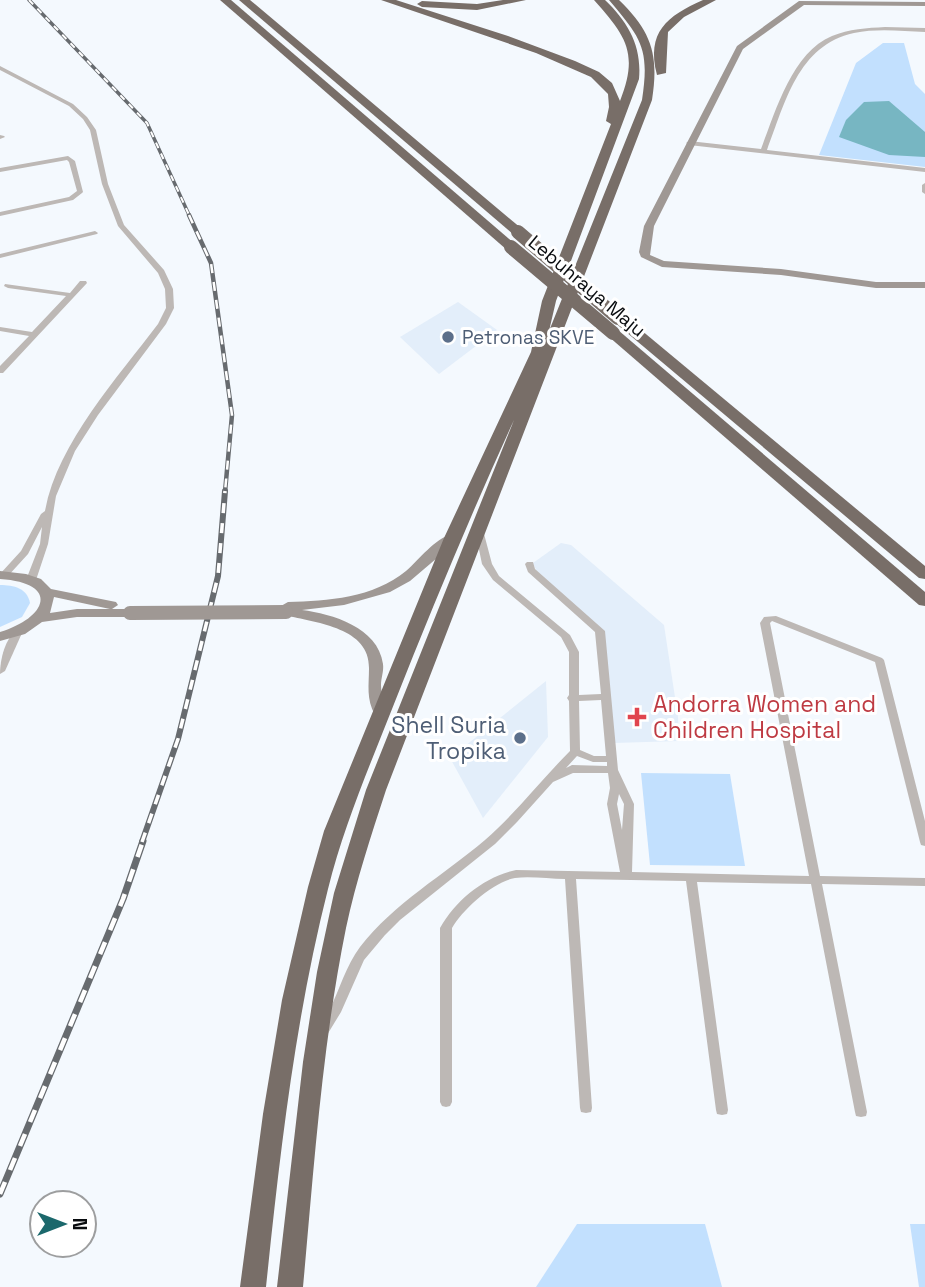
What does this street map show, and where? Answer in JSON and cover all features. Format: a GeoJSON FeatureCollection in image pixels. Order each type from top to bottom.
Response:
{"type":"FeatureCollection","features":[{"type":"Feature","properties":{"kind":"highway","name":"Lebuhraya Maju"},"geometry":{"type":"LineString","coordinates":[[225,0],[511,247],[616,326],[925,574]]}},
{"type":"Feature","properties":{"kind":"highway","name":"Lebuhraya Maju"},"geometry":{"type":"LineString","coordinates":[[244,0],[518,232],[616,326],[925,601]]}},
{"type":"Feature","properties":{"kind":"highway"},"geometry":{"type":"LineString","coordinates":[[386,0],[562,59],[598,75],[608,85],[616,104],[612,123],[615,134]]}},
{"type":"Feature","properties":{"kind":"highway"},"geometry":{"type":"LineString","coordinates":[[405,0],[458,8],[495,6],[521,0]]}},
{"type":"Feature","properties":{"kind":"highway"},"geometry":{"type":"LineString","coordinates":[[590,0],[613,3]]}},
{"type":"Feature","properties":{"kind":"highway"},"geometry":{"type":"LineString","coordinates":[[290,1287],[318,1038],[336,929],[360,836],[647,100],[651,71],[648,44],[638,25],[613,3],[599,0]]}},
{"type":"Feature","properties":{"kind":"highway"},"geometry":{"type":"LineString","coordinates":[[647,100],[655,93],[660,81],[663,59],[660,39],[666,28],[681,15],[711,0]]}},
{"type":"Feature","properties":{"kind":"highway"},"geometry":{"type":"LineString","coordinates":[[253,1287],[280,1068],[304,939],[334,831],[452,538],[538,352],[549,300],[634,79],[636,63],[627,33],[613,3]]}},
{"type":"Feature","properties":{"kind":"street"},"geometry":{"type":"LineString","coordinates":[[925,4],[851,4],[823,1],[802,3],[794,6],[735,54],[649,226],[644,252],[646,257],[655,262],[887,285],[925,285]]}},
{"type":"Feature","properties":{"kind":"street"},"geometry":{"type":"LineString","coordinates":[[763,152],[793,78],[811,51],[852,30],[884,27],[925,30]]}},
{"type":"Feature","properties":{"kind":"street"},"geometry":{"type":"LineString","coordinates":[[0,68],[71,105],[85,118],[93,130],[105,184],[121,226],[161,272],[169,289],[170,308],[162,324],[94,414],[71,451],[26,552],[2,575]]}},
{"type":"Feature","properties":{"kind":"street"},"geometry":{"type":"LineString","coordinates":[[689,144],[925,170]]}},
{"type":"Feature","properties":{"kind":"street"},"geometry":{"type":"LineString","coordinates":[[0,170],[68,158],[72,161],[80,192],[71,199],[0,214]]}},
{"type":"Feature","properties":{"kind":"street"},"geometry":{"type":"LineString","coordinates":[[925,185],[925,192]]}},
{"type":"Feature","properties":{"kind":"street"},"geometry":{"type":"LineString","coordinates":[[0,256],[95,233]]}},
{"type":"Feature","properties":{"kind":"street"},"geometry":{"type":"LineString","coordinates":[[647,245],[651,251],[668,257],[867,276],[925,285]]}},
{"type":"Feature","properties":{"kind":"street"},"geometry":{"type":"LineString","coordinates":[[730,262],[731,266],[743,269]]}},
{"type":"Feature","properties":{"kind":"street"},"geometry":{"type":"LineString","coordinates":[[827,278],[855,279],[867,276]]}},
{"type":"Feature","properties":{"kind":"street"},"geometry":{"type":"LineString","coordinates":[[867,276],[869,281],[887,285]]}},
{"type":"Feature","properties":{"kind":"street"},"geometry":{"type":"LineString","coordinates":[[0,371],[83,283]]}},
{"type":"Feature","properties":{"kind":"street"},"geometry":{"type":"LineString","coordinates":[[8,286],[72,295]]}},
{"type":"Feature","properties":{"kind":"street"},"geometry":{"type":"LineString","coordinates":[[0,329],[35,335]]}},
{"type":"Feature","properties":{"kind":"street"},"geometry":{"type":"LineString","coordinates":[[31,580],[44,544],[48,507]]}},
{"type":"Feature","properties":{"kind":"street"},"geometry":{"type":"LineString","coordinates":[[318,1038],[336,1012],[360,957],[386,925],[413,899],[493,840],[575,752],[572,698],[574,652],[571,642],[496,579],[487,564],[479,530]]}},
{"type":"Feature","properties":{"kind":"street"},"geometry":{"type":"LineString","coordinates":[[0,637],[17,633],[41,618],[77,613],[287,609],[337,603],[379,591],[398,582],[452,538]]}},
{"type":"Feature","properties":{"kind":"street"},"geometry":{"type":"LineString","coordinates":[[530,564],[531,570],[600,631],[612,764],[629,804],[626,876]]}},
{"type":"Feature","properties":{"kind":"street"},"geometry":{"type":"LineString","coordinates":[[2,575],[31,580],[47,592],[131,610]]}},
{"type":"Feature","properties":{"kind":"street"},"geometry":{"type":"LineString","coordinates":[[41,618],[48,605],[47,592]]}},
{"type":"Feature","properties":{"kind":"street"},"geometry":{"type":"LineString","coordinates":[[287,609],[342,625],[365,642],[375,659],[374,685],[380,712]]}},
{"type":"Feature","properties":{"kind":"street"},"geometry":{"type":"LineString","coordinates":[[861,1112],[765,623],[767,620],[773,618],[879,660],[925,842]]}},
{"type":"Feature","properties":{"kind":"street"},"geometry":{"type":"LineString","coordinates":[[0,671],[17,633]]}},
{"type":"Feature","properties":{"kind":"street"},"geometry":{"type":"LineString","coordinates":[[572,698],[606,697]]}},
{"type":"Feature","properties":{"kind":"street"},"geometry":{"type":"LineString","coordinates":[[575,752],[612,764]]}},
{"type":"Feature","properties":{"kind":"street"},"geometry":{"type":"LineString","coordinates":[[546,781],[572,769],[612,764]]}},
{"type":"Feature","properties":{"kind":"street"},"geometry":{"type":"LineString","coordinates":[[446,1102],[446,928],[450,918],[500,877],[507,874],[925,882]]}},
{"type":"Feature","properties":{"kind":"street"},"geometry":{"type":"LineString","coordinates":[[570,875],[586,1108]]}},
{"type":"Feature","properties":{"kind":"street"},"geometry":{"type":"LineString","coordinates":[[691,877],[722,1110]]}},
{"type":"Feature","properties":{"kind":"shaded area"},"geometry":{"type":"Polygon","coordinates":[[[883,43],[904,43],[915,84],[925,94],[925,167],[819,155],[856,63],[883,43]]]}},
{"type":"Feature","properties":{"kind":"shaded area"},"geometry":{"type":"Polygon","coordinates":[[[889,101],[925,132],[925,157],[889,155],[839,137],[846,120],[864,102],[889,101]]]}},
{"type":"Feature","properties":{"kind":"shaded area"},"geometry":{"type":"Polygon","coordinates":[[[458,302],[497,330],[439,374],[400,337],[458,302]]]}},
{"type":"Feature","properties":{"kind":"shaded area"},"geometry":{"type":"Polygon","coordinates":[[[561,543],[571,545],[664,625],[679,741],[614,743],[604,632],[536,570],[533,563],[561,543]]]}},
{"type":"Feature","properties":{"kind":"shaded area"},"geometry":{"type":"Polygon","coordinates":[[[0,585],[19,588],[30,603],[22,617],[0,627],[0,585]]]}},
{"type":"Feature","properties":{"kind":"shaded area"},"geometry":{"type":"Polygon","coordinates":[[[546,681],[548,737],[483,818],[450,758],[546,681]]]}},
{"type":"Feature","properties":{"kind":"shaded area"},"geometry":{"type":"Polygon","coordinates":[[[641,773],[730,774],[745,866],[650,865],[641,773]]]}},
{"type":"Feature","properties":{"kind":"shaded area"},"geometry":{"type":"Polygon","coordinates":[[[577,1224],[705,1224],[722,1287],[536,1287],[577,1224]]]}},
{"type":"Feature","properties":{"kind":"shaded area"},"geometry":{"type":"Polygon","coordinates":[[[910,1224],[925,1224],[925,1287],[919,1287],[910,1224]]]}},
{"type":"Feature","properties":{"kind":"railway"},"geometry":{"type":"LineString","coordinates":[[29,0],[147,123],[190,217]]}},
{"type":"Feature","properties":{"kind":"railway"},"geometry":{"type":"LineString","coordinates":[[189,215],[211,263],[232,415],[225,492]]}},
{"type":"Feature","properties":{"kind":"railway"},"geometry":{"type":"LineString","coordinates":[[142,842],[178,739],[218,576],[225,491]]}},
{"type":"Feature","properties":{"kind":"railway"},"geometry":{"type":"LineString","coordinates":[[0,1194],[123,899],[143,841]]}},
{"type":"Feature","properties":{"kind":"place","name":"Petronas SKVE"},"geometry":{"type":"Point","coordinates":[448,337]}},
{"type":"Feature","properties":{"kind":"place","name":"Andorra Women and Children Hospital"},"geometry":{"type":"Point","coordinates":[637,717]}},
{"type":"Feature","properties":{"kind":"place","name":"Shell Suria Tropika"},"geometry":{"type":"Point","coordinates":[520,738]}}]}
